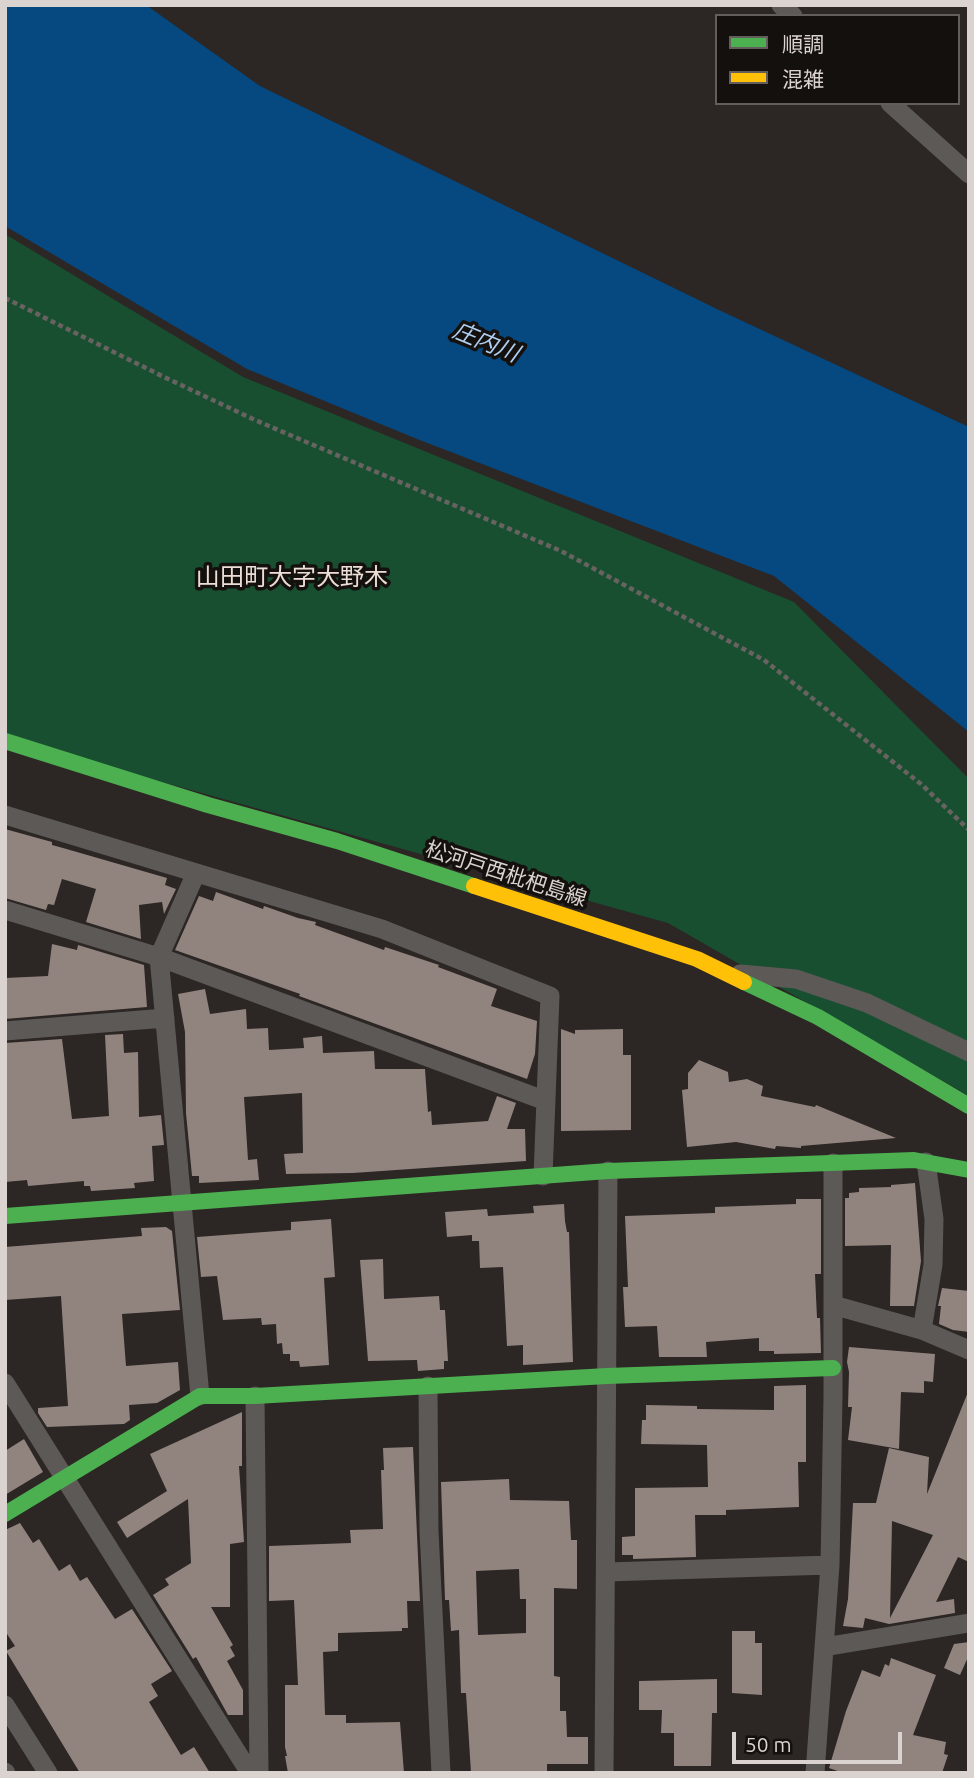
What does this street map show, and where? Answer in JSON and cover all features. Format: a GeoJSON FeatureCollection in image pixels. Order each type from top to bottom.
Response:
{"type":"FeatureCollection","features":[{"type":"Feature","properties":{"kind":"street"},"geometry":{"type":"LineString","coordinates":[[892,105],[969,174]]}},
{"type":"Feature","properties":{"kind":"street","name":"松河戸西枇杷島線"},"geometry":{"type":"LineString","coordinates":[[5,741],[208,805],[363,849],[697,959],[818,1017],[969,1106]]}},
{"type":"Feature","properties":{"kind":"street"},"geometry":{"type":"LineString","coordinates":[[5,815],[382,929],[550,996],[543,1176]]}},
{"type":"Feature","properties":{"kind":"street"},"geometry":{"type":"LineString","coordinates":[[196,873],[159,957],[200,1396]]}},
{"type":"Feature","properties":{"kind":"street"},"geometry":{"type":"LineString","coordinates":[[5,910],[159,957],[546,1101]]}},
{"type":"Feature","properties":{"kind":"street"},"geometry":{"type":"LineString","coordinates":[[726,973],[796,979],[867,1003],[969,1052]]}},
{"type":"Feature","properties":{"kind":"street"},"geometry":{"type":"LineString","coordinates":[[5,1031],[165,1018]]}},
{"type":"Feature","properties":{"kind":"street"},"geometry":{"type":"LineString","coordinates":[[5,1216],[608,1171],[915,1160],[969,1170]]}},
{"type":"Feature","properties":{"kind":"street"},"geometry":{"type":"LineString","coordinates":[[922,1331],[933,1265],[934,1219],[926,1162]]}},
{"type":"Feature","properties":{"kind":"street"},"geometry":{"type":"LineString","coordinates":[[815,1773],[830,1565],[833,1163]]}},
{"type":"Feature","properties":{"kind":"street"},"geometry":{"type":"LineString","coordinates":[[604,1773],[608,1171]]}},
{"type":"Feature","properties":{"kind":"street"},"geometry":{"type":"LineString","coordinates":[[833,1305],[922,1331],[969,1350]]}},
{"type":"Feature","properties":{"kind":"street"},"geometry":{"type":"LineString","coordinates":[[5,1514],[200,1396],[255,1396],[607,1376],[833,1368]]}},
{"type":"Feature","properties":{"kind":"street"},"geometry":{"type":"LineString","coordinates":[[5,1383],[250,1773]]}},
{"type":"Feature","properties":{"kind":"street"},"geometry":{"type":"LineString","coordinates":[[428,1386],[429,1531],[441,1773]]}},
{"type":"Feature","properties":{"kind":"street"},"geometry":{"type":"LineString","coordinates":[[255,1396],[259,1773]]}},
{"type":"Feature","properties":{"kind":"street"},"geometry":{"type":"LineString","coordinates":[[606,1572],[830,1565]]}},
{"type":"Feature","properties":{"kind":"street"},"geometry":{"type":"LineString","coordinates":[[824,1647],[969,1623]]}},
{"type":"Feature","properties":{"kind":"street"},"geometry":{"type":"LineString","coordinates":[[5,1705],[48,1773]]}},
{"type":"Feature","properties":{"kind":"path"},"geometry":{"type":"LineString","coordinates":[[5,298],[255,420],[561,551],[764,660],[921,784],[969,830]]}},
{"type":"Feature","properties":{"kind":"green space"},"geometry":{"type":"Polygon","coordinates":[[[5,234],[243,377],[794,602],[969,779],[969,1096],[668,923],[62,754],[5,735],[5,234]]]}},
{"type":"Feature","properties":{"kind":"water","name":"庄内川"},"geometry":{"type":"Polygon","coordinates":[[[5,5],[146,5],[260,86],[719,310],[969,427],[969,732],[774,576],[417,439],[247,369],[5,226],[5,5]]]}},
{"type":"Feature","properties":{"kind":"building"},"geometry":{"type":"Polygon","coordinates":[[[5,829],[167,878],[165,885],[176,889],[164,914],[162,902],[139,905],[141,939],[86,922],[96,889],[62,879],[54,905],[48,904],[46,910],[5,898],[5,829]]]}},
{"type":"Feature","properties":{"kind":"building"},"geometry":{"type":"Polygon","coordinates":[[[216,892],[263,909],[264,906],[316,922],[315,925],[384,950],[385,947],[439,965],[438,967],[497,989],[491,1006],[537,1021],[535,1054],[527,1079],[175,950],[199,896],[213,901],[216,892]]]}},
{"type":"Feature","properties":{"kind":"building"},"geometry":{"type":"Polygon","coordinates":[[[52,944],[77,950],[78,945],[144,965],[147,1007],[5,1019],[5,978],[48,976],[52,944]]]}},
{"type":"Feature","properties":{"kind":"building"},"geometry":{"type":"Polygon","coordinates":[[[205,989],[210,1014],[246,1009],[247,1029],[268,1028],[269,1050],[304,1048],[303,1038],[322,1036],[323,1053],[374,1051],[375,1069],[425,1069],[428,1112],[431,1111],[432,1125],[488,1121],[497,1096],[516,1103],[507,1129],[525,1129],[526,1161],[353,1173],[286,1174],[284,1154],[303,1153],[302,1093],[244,1097],[248,1160],[257,1159],[259,1180],[199,1183],[199,1176],[192,1176],[186,1113],[185,1032],[178,994],[205,989]]]}},
{"type":"Feature","properties":{"kind":"building"},"geometry":{"type":"Polygon","coordinates":[[[561,1029],[575,1034],[575,1030],[623,1029],[623,1055],[631,1055],[631,1130],[561,1131],[561,1029]]]}},
{"type":"Feature","properties":{"kind":"building"},"geometry":{"type":"Polygon","coordinates":[[[123,1034],[124,1053],[138,1052],[139,1117],[161,1115],[164,1145],[152,1146],[154,1181],[134,1183],[135,1188],[91,1191],[90,1186],[84,1186],[84,1181],[28,1186],[27,1180],[5,1182],[5,1043],[62,1039],[72,1119],[109,1116],[105,1035],[123,1034]]]}},
{"type":"Feature","properties":{"kind":"building"},"geometry":{"type":"Polygon","coordinates":[[[699,1060],[728,1072],[729,1082],[747,1079],[763,1086],[761,1096],[815,1107],[816,1105],[896,1138],[801,1148],[776,1146],[775,1149],[736,1142],[687,1147],[682,1090],[688,1089],[688,1073],[699,1060]]]}},
{"type":"Feature","properties":{"kind":"building"},"geometry":{"type":"Polygon","coordinates":[[[915,1183],[921,1261],[914,1306],[890,1306],[891,1245],[845,1246],[845,1198],[849,1198],[849,1193],[859,1192],[859,1188],[915,1183]]]}},
{"type":"Feature","properties":{"kind":"building"},"geometry":{"type":"Polygon","coordinates":[[[796,1199],[821,1199],[821,1274],[815,1274],[821,1353],[774,1354],[774,1351],[759,1351],[759,1338],[706,1342],[707,1357],[659,1357],[657,1326],[625,1327],[623,1287],[628,1287],[625,1216],[715,1213],[715,1207],[796,1204],[796,1199]]]}},
{"type":"Feature","properties":{"kind":"building"},"geometry":{"type":"Polygon","coordinates":[[[564,1204],[569,1232],[573,1362],[523,1365],[523,1345],[507,1346],[503,1267],[480,1268],[479,1241],[472,1241],[472,1235],[447,1237],[445,1212],[487,1209],[488,1216],[534,1213],[533,1206],[564,1204]]]}},
{"type":"Feature","properties":{"kind":"building"},"geometry":{"type":"Polygon","coordinates":[[[331,1219],[335,1277],[324,1278],[329,1365],[300,1367],[299,1361],[290,1361],[290,1354],[283,1354],[282,1343],[277,1344],[276,1324],[262,1325],[261,1318],[223,1320],[217,1276],[201,1277],[197,1237],[291,1230],[291,1222],[331,1219]]]}},
{"type":"Feature","properties":{"kind":"building"},"geometry":{"type":"Polygon","coordinates":[[[166,1227],[172,1231],[180,1310],[122,1314],[126,1366],[178,1362],[180,1390],[157,1403],[129,1405],[130,1420],[124,1424],[47,1427],[38,1413],[38,1408],[68,1406],[61,1296],[5,1300],[5,1247],[142,1236],[141,1228],[166,1227]]]}},
{"type":"Feature","properties":{"kind":"building"},"geometry":{"type":"Polygon","coordinates":[[[383,1259],[384,1299],[439,1296],[440,1310],[445,1310],[448,1361],[444,1361],[444,1369],[418,1371],[417,1360],[368,1361],[360,1260],[383,1259]]]}},
{"type":"Feature","properties":{"kind":"building"},"geometry":{"type":"Polygon","coordinates":[[[942,1288],[969,1291],[969,1332],[953,1330],[939,1324],[941,1306],[938,1306],[942,1288]]]}},
{"type":"Feature","properties":{"kind":"building"},"geometry":{"type":"Polygon","coordinates":[[[849,1347],[935,1354],[933,1382],[924,1381],[924,1393],[901,1392],[899,1449],[848,1440],[852,1407],[848,1407],[849,1347]]]}},
{"type":"Feature","properties":{"kind":"building"},"geometry":{"type":"Polygon","coordinates":[[[806,1385],[806,1462],[798,1462],[799,1507],[726,1510],[726,1515],[695,1515],[696,1557],[633,1559],[633,1555],[622,1555],[622,1537],[635,1536],[635,1488],[708,1487],[707,1445],[641,1444],[646,1405],[774,1410],[774,1386],[806,1385]]]}},
{"type":"Feature","properties":{"kind":"building"},"geometry":{"type":"Polygon","coordinates":[[[968,1392],[969,1562],[958,1557],[936,1602],[954,1599],[955,1613],[889,1624],[865,1618],[863,1628],[843,1626],[848,1599],[853,1503],[876,1503],[889,1448],[929,1457],[927,1494],[968,1392]],[[892,1521],[890,1618],[933,1535],[892,1521]]]}},
{"type":"Feature","properties":{"kind":"building"},"geometry":{"type":"Polygon","coordinates":[[[242,1412],[242,1466],[239,1466],[244,1542],[230,1544],[230,1607],[211,1607],[233,1645],[230,1647],[235,1656],[227,1661],[243,1690],[243,1715],[228,1715],[196,1657],[193,1659],[153,1595],[169,1585],[165,1579],[191,1563],[188,1499],[127,1538],[117,1522],[167,1491],[150,1454],[242,1412]]]}},
{"type":"Feature","properties":{"kind":"building"},"geometry":{"type":"Polygon","coordinates":[[[24,1439],[43,1472],[5,1495],[5,1451],[24,1439]]]}},
{"type":"Feature","properties":{"kind":"building"},"geometry":{"type":"Polygon","coordinates":[[[413,1447],[420,1601],[407,1601],[408,1628],[402,1628],[402,1631],[338,1633],[338,1651],[323,1652],[325,1715],[346,1715],[346,1723],[400,1722],[404,1773],[288,1773],[285,1756],[285,1685],[298,1685],[294,1600],[269,1601],[269,1546],[351,1543],[350,1530],[383,1529],[383,1448],[413,1447]]]}},
{"type":"Feature","properties":{"kind":"building"},"geometry":{"type":"Polygon","coordinates":[[[509,1479],[510,1500],[569,1501],[571,1540],[577,1540],[577,1589],[554,1588],[554,1676],[560,1677],[560,1711],[566,1711],[567,1737],[588,1737],[588,1764],[547,1764],[547,1773],[471,1773],[466,1693],[461,1693],[459,1630],[451,1631],[449,1600],[445,1600],[441,1482],[509,1479]],[[519,1569],[476,1571],[478,1635],[526,1633],[526,1599],[520,1599],[519,1569]]]}},
{"type":"Feature","properties":{"kind":"building"},"geometry":{"type":"Polygon","coordinates":[[[20,1523],[33,1543],[39,1539],[59,1571],[70,1564],[80,1581],[87,1577],[115,1619],[132,1609],[172,1671],[151,1684],[158,1696],[149,1702],[181,1755],[194,1747],[210,1773],[80,1773],[6,1651],[15,1646],[5,1631],[5,1530],[20,1523]]]}},
{"type":"Feature","properties":{"kind":"building"},"geometry":{"type":"Polygon","coordinates":[[[732,1631],[755,1631],[755,1643],[762,1643],[762,1695],[732,1693],[732,1631]]]}},
{"type":"Feature","properties":{"kind":"building"},"geometry":{"type":"Polygon","coordinates":[[[969,1642],[969,1655],[960,1675],[944,1668],[954,1644],[969,1642]]]}},
{"type":"Feature","properties":{"kind":"building"},"geometry":{"type":"Polygon","coordinates":[[[891,1658],[936,1675],[913,1735],[946,1742],[944,1754],[948,1755],[942,1773],[843,1773],[829,1768],[862,1670],[880,1677],[885,1664],[889,1666],[891,1658]]]}},
{"type":"Feature","properties":{"kind":"building"},"geometry":{"type":"Polygon","coordinates":[[[717,1679],[717,1713],[712,1713],[711,1766],[674,1766],[674,1733],[661,1733],[662,1710],[639,1710],[639,1681],[717,1679]]]}},
{"type":"Feature","properties":{"kind":"traffic: fast"},"geometry":{"type":"LineString","coordinates":[[5,741],[208,805],[337,841],[474,886]]}},
{"type":"Feature","properties":{"kind":"traffic: fast"},"geometry":{"type":"LineString","coordinates":[[744,982],[818,1017],[969,1106]]}},
{"type":"Feature","properties":{"kind":"traffic: fast"},"geometry":{"type":"LineString","coordinates":[[5,1216],[608,1171],[914,1160],[969,1170]]}},
{"type":"Feature","properties":{"kind":"traffic: fast"},"geometry":{"type":"LineString","coordinates":[[5,1514],[200,1396],[255,1396],[607,1376],[833,1368]]}},
{"type":"Feature","properties":{"kind":"traffic: slow"},"geometry":{"type":"LineString","coordinates":[[474,886],[697,959],[744,982]]}},
{"type":"Feature","properties":{"kind":"district","name":"山田町大字大野木"},"geometry":{"type":"Point","coordinates":[292,577]}}]}
